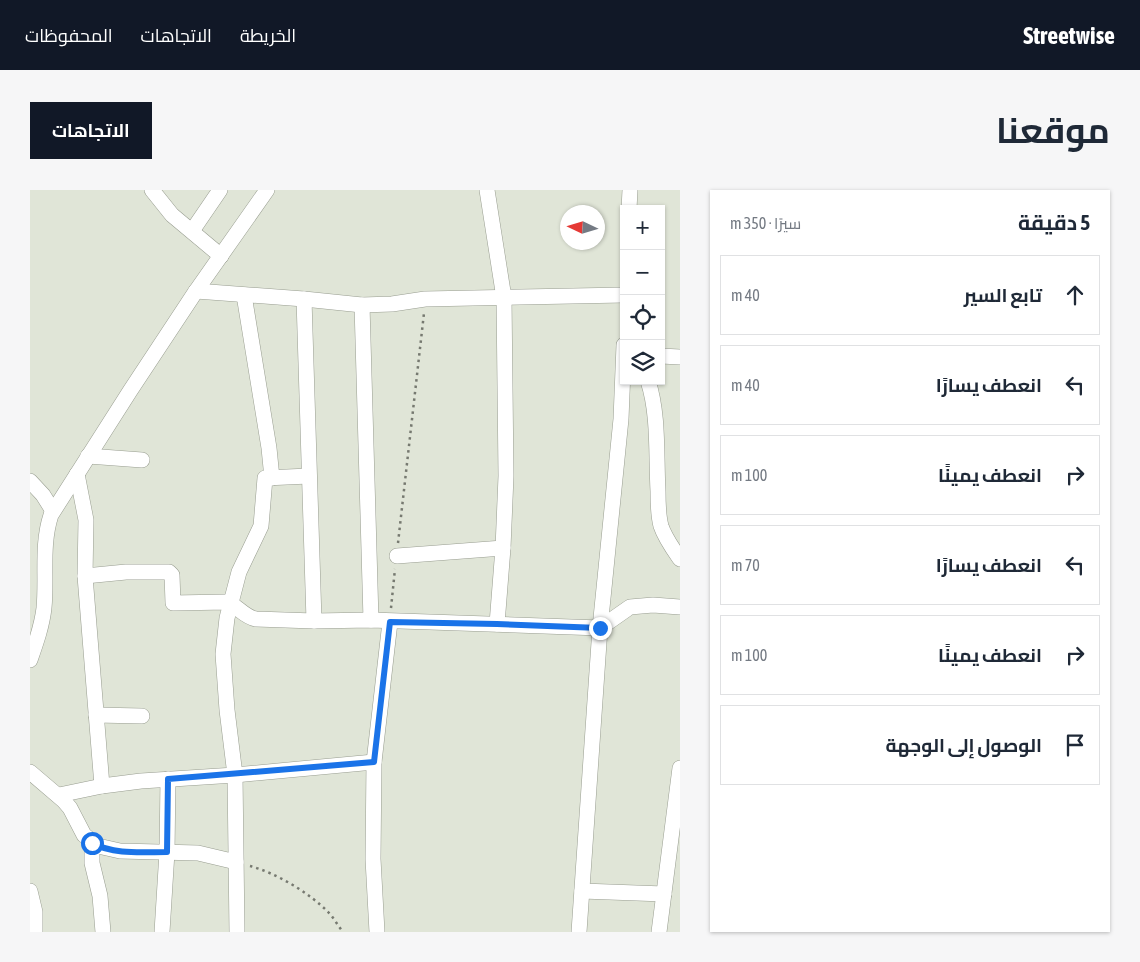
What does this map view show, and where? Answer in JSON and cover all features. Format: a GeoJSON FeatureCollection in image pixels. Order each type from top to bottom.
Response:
{"type":"FeatureCollection","features":[{"type":"Feature","properties":{"kind":"street"},"geometry":{"type":"LineString","coordinates":[[152,190],[172,215],[221,256]]}},
{"type":"Feature","properties":{"kind":"street"},"geometry":{"type":"LineString","coordinates":[[192,231],[220,190]]}},
{"type":"Feature","properties":{"kind":"street"},"geometry":{"type":"LineString","coordinates":[[30,660],[39,635],[44,607],[47,532],[53,511],[196,291],[267,190]]}},
{"type":"Feature","properties":{"kind":"street"},"geometry":{"type":"LineString","coordinates":[[487,190],[504,298],[506,476],[504,548],[497,624]]}},
{"type":"Feature","properties":{"kind":"street"},"geometry":{"type":"LineString","coordinates":[[629,205],[630,190]]}},
{"type":"Feature","properties":{"kind":"street"},"geometry":{"type":"LineString","coordinates":[[196,291],[362,305],[392,304],[425,299],[620,295]]}},
{"type":"Feature","properties":{"kind":"street"},"geometry":{"type":"LineString","coordinates":[[244,294],[269,448],[272,478]]}},
{"type":"Feature","properties":{"kind":"street"},"geometry":{"type":"LineString","coordinates":[[304,299],[314,621]]}},
{"type":"Feature","properties":{"kind":"street"},"geometry":{"type":"LineString","coordinates":[[362,305],[371,620]]}},
{"type":"Feature","properties":{"kind":"street"},"geometry":{"type":"LineString","coordinates":[[665,356],[680,357]]}},
{"type":"Feature","properties":{"kind":"street"},"geometry":{"type":"LineString","coordinates":[[580,932],[600,628],[621,419],[622,385]]}},
{"type":"Feature","properties":{"kind":"street"},"geometry":{"type":"LineString","coordinates":[[649,385],[656,421],[658,508],[668,541],[680,559]]}},
{"type":"Feature","properties":{"kind":"street"},"geometry":{"type":"LineString","coordinates":[[88,456],[142,460]]}},
{"type":"Feature","properties":{"kind":"street"},"geometry":{"type":"LineString","coordinates":[[76,474],[86,520],[86,576],[102,786]]}},
{"type":"Feature","properties":{"kind":"street"},"geometry":{"type":"LineString","coordinates":[[237,932],[235,774],[223,660],[226,623],[239,572],[261,526],[265,478],[309,476]]}},
{"type":"Feature","properties":{"kind":"street"},"geometry":{"type":"LineString","coordinates":[[30,481],[43,495],[53,511]]}},
{"type":"Feature","properties":{"kind":"street"},"geometry":{"type":"LineString","coordinates":[[397,556],[504,548]]}},
{"type":"Feature","properties":{"kind":"street"},"geometry":{"type":"LineString","coordinates":[[86,576],[126,572],[169,572],[172,575],[173,603],[231,604],[248,617],[256,619],[371,620],[600,628],[630,607],[653,605],[680,607]]}},
{"type":"Feature","properties":{"kind":"street"},"geometry":{"type":"LineString","coordinates":[[377,932],[373,860],[374,762],[390,622]]}},
{"type":"Feature","properties":{"kind":"street"},"geometry":{"type":"LineString","coordinates":[[96,715],[142,716]]}},
{"type":"Feature","properties":{"kind":"street"},"geometry":{"type":"LineString","coordinates":[[58,795],[102,786],[168,779],[374,762]]}},
{"type":"Feature","properties":{"kind":"street"},"geometry":{"type":"LineString","coordinates":[[659,932],[680,768]]}},
{"type":"Feature","properties":{"kind":"street"},"geometry":{"type":"LineString","coordinates":[[30,772],[58,795],[70,808],[84,835],[92,843],[108,850],[198,853],[236,862]]}},
{"type":"Feature","properties":{"kind":"street"},"geometry":{"type":"LineString","coordinates":[[162,932],[167,852],[168,779]]}},
{"type":"Feature","properties":{"kind":"street"},"geometry":{"type":"LineString","coordinates":[[92,843],[92,863],[100,896],[103,932]]}},
{"type":"Feature","properties":{"kind":"street"},"geometry":{"type":"LineString","coordinates":[[582,890],[664,894]]}},
{"type":"Feature","properties":{"kind":"street"},"geometry":{"type":"LineString","coordinates":[[30,891],[35,912],[35,932]]}},
{"type":"Feature","properties":{"kind":"path"},"geometry":{"type":"LineString","coordinates":[[390,622],[425,299]]}},
{"type":"Feature","properties":{"kind":"path"},"geometry":{"type":"LineString","coordinates":[[236,862],[267,871],[312,899],[329,913],[343,932]]}},
{"type":"Feature","properties":{"kind":"route"},"geometry":{"type":"LineString","coordinates":[[92,843],[108,850],[167,852],[168,779],[374,762],[390,622],[600,628]]}}]}
